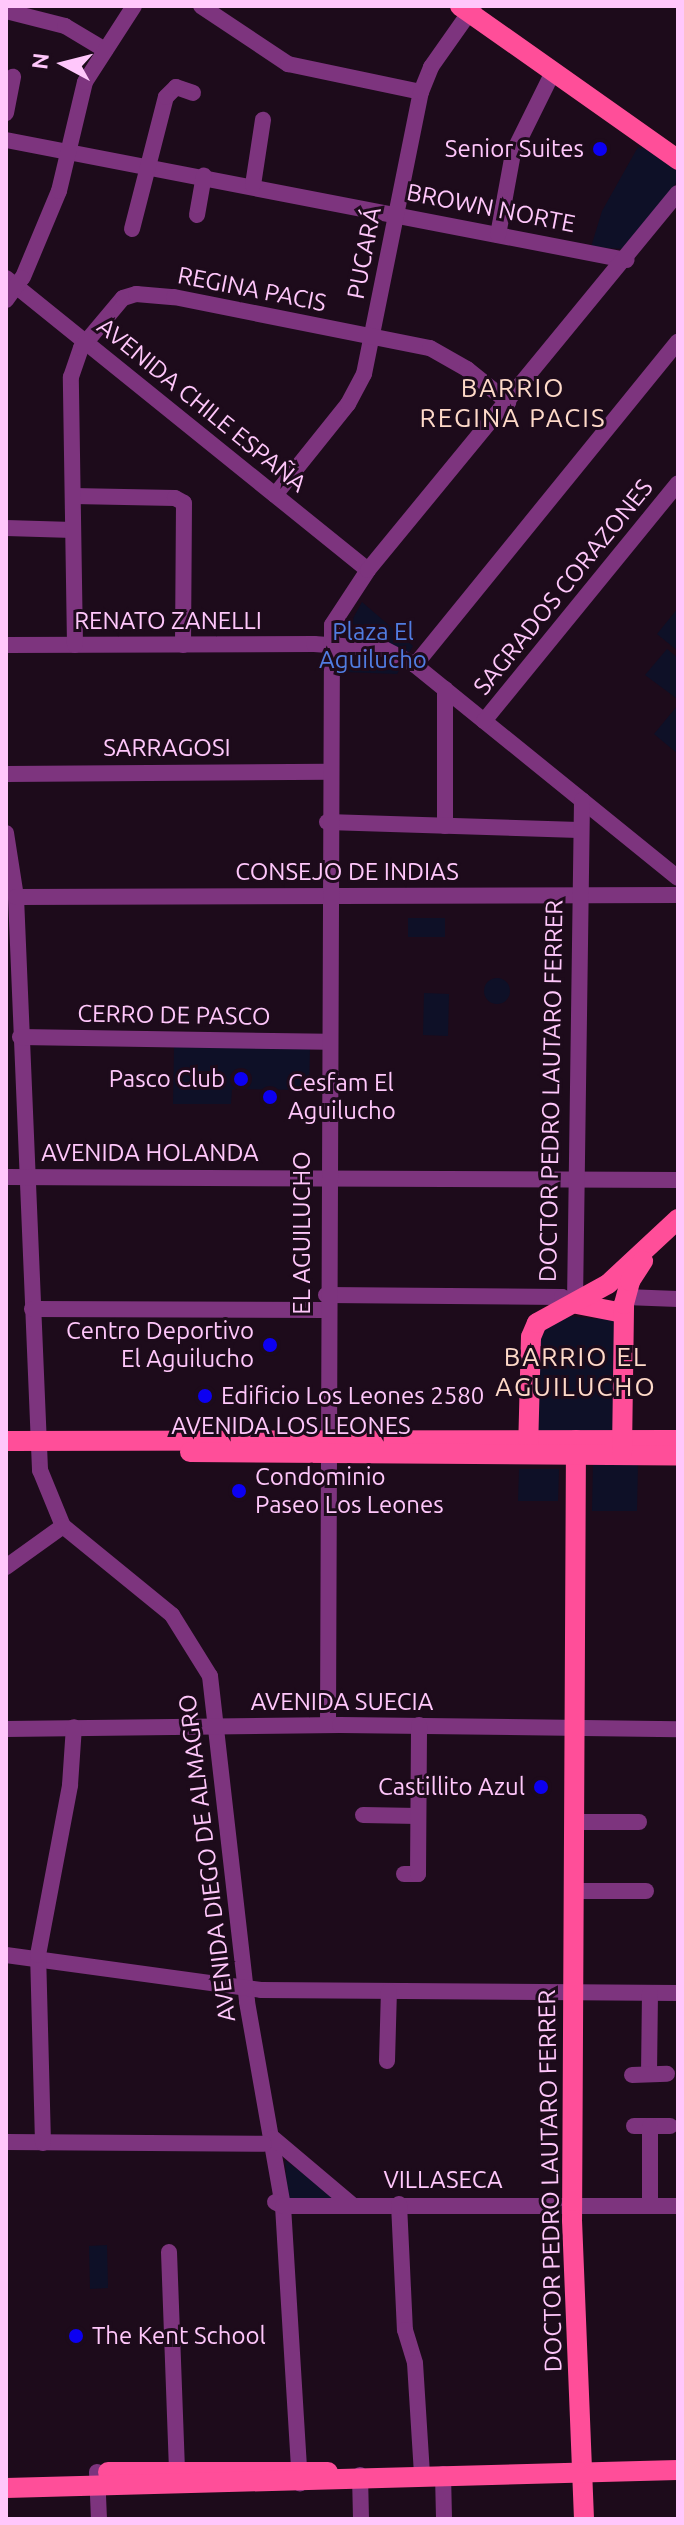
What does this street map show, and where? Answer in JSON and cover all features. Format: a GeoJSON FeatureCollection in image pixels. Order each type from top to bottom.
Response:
{"type":"FeatureCollection","features":[{"type":"Feature","properties":{"kind":"main road"},"geometry":{"type":"LineString","coordinates":[[468,8],[678,160]]}},
{"type":"Feature","properties":{"kind":"main road"},"geometry":{"type":"LineString","coordinates":[[576,1303],[608,1284],[654,1245],[678,1219]]}},
{"type":"Feature","properties":{"kind":"main road"},"geometry":{"type":"LineString","coordinates":[[622,1447],[624,1305],[654,1245]]}},
{"type":"Feature","properties":{"kind":"main road"},"geometry":{"type":"LineString","coordinates":[[576,1303],[624,1305]]}},
{"type":"Feature","properties":{"kind":"main road","name":"DOCTOR PEDRO LAUTARO FERRER"},"geometry":{"type":"LineString","coordinates":[[528,1447],[533,1328],[548,1313],[576,1303]]}},
{"type":"Feature","properties":{"kind":"main road"},"geometry":{"type":"LineString","coordinates":[[622,1447],[678,1440]]}},
{"type":"Feature","properties":{"kind":"main road","name":"AVENIDA LOS LEONES"},"geometry":{"type":"LineString","coordinates":[[6,1441],[38,1445],[622,1447]]}},
{"type":"Feature","properties":{"kind":"main road","name":"AVENIDA LOS LEONES"},"geometry":{"type":"LineString","coordinates":[[6,1454],[38,1445]]}},
{"type":"Feature","properties":{"kind":"main road","name":"DOCTOR PEDRO LAUTARO FERRER"},"geometry":{"type":"LineString","coordinates":[[576,1447],[572,2205],[584,2519]]}},
{"type":"Feature","properties":{"kind":"main road"},"geometry":{"type":"LineString","coordinates":[[622,1447],[678,1455]]}},
{"type":"Feature","properties":{"kind":"main road"},"geometry":{"type":"LineString","coordinates":[[6,2474],[98,2479],[678,2470]]}},
{"type":"Feature","properties":{"kind":"main road"},"geometry":{"type":"LineString","coordinates":[[6,2488],[177,2471],[299,2475]]}},
{"type":"Feature","properties":{"kind":"street"},"geometry":{"type":"LineString","coordinates":[[13,285],[50,236],[85,101],[105,50],[134,6]]}},
{"type":"Feature","properties":{"kind":"street"},"geometry":{"type":"LineString","coordinates":[[201,6],[288,64],[421,92]]}},
{"type":"Feature","properties":{"kind":"street","name":"PUCARÁ"},"geometry":{"type":"LineString","coordinates":[[275,495],[354,395],[373,337],[421,92],[431,67],[468,8]]}},
{"type":"Feature","properties":{"kind":"street"},"geometry":{"type":"LineString","coordinates":[[13,10],[65,26],[105,50]]}},
{"type":"Feature","properties":{"kind":"street"},"geometry":{"type":"LineString","coordinates":[[498,235],[521,128],[553,72]]}},
{"type":"Feature","properties":{"kind":"street"},"geometry":{"type":"LineString","coordinates":[[6,113],[13,77]]}},
{"type":"Feature","properties":{"kind":"street"},"geometry":{"type":"LineString","coordinates":[[132,229],[146,165],[169,92],[176,87],[193,93]]}},
{"type":"Feature","properties":{"kind":"street"},"geometry":{"type":"LineString","coordinates":[[253,185],[263,120]]}},
{"type":"Feature","properties":{"kind":"street","name":"BROWN NORTE"},"geometry":{"type":"LineString","coordinates":[[6,140],[253,185],[626,260]]}},
{"type":"Feature","properties":{"kind":"street"},"geometry":{"type":"LineString","coordinates":[[197,215],[204,176]]}},
{"type":"Feature","properties":{"kind":"street","name":"EL AGUILUCHO"},"geometry":{"type":"LineString","coordinates":[[328,1725],[326,1302],[330,645],[338,610],[368,570],[678,193]]}},
{"type":"Feature","properties":{"kind":"street","name":"AVENIDA CHILE ESPAÑA"},"geometry":{"type":"LineString","coordinates":[[13,285],[368,570]]}},
{"type":"Feature","properties":{"kind":"street","name":"REGINA PACIS"},"geometry":{"type":"LineString","coordinates":[[75,645],[71,377],[85,342],[116,304],[136,294],[373,337],[442,353],[508,402]]}},
{"type":"Feature","properties":{"kind":"street"},"geometry":{"type":"LineString","coordinates":[[415,665],[678,341]]}},
{"type":"Feature","properties":{"kind":"street","name":"SAGRADOS CORAZONES"},"geometry":{"type":"LineString","coordinates":[[484,721],[678,483]]}},
{"type":"Feature","properties":{"kind":"street"},"geometry":{"type":"LineString","coordinates":[[73,496],[175,498],[184,503],[183,645]]}},
{"type":"Feature","properties":{"kind":"street"},"geometry":{"type":"LineString","coordinates":[[6,528],[73,530]]}},
{"type":"Feature","properties":{"kind":"street","name":"RENATO ZANELLI"},"geometry":{"type":"LineString","coordinates":[[6,645],[330,645]]}},
{"type":"Feature","properties":{"kind":"street"},"geometry":{"type":"LineString","coordinates":[[330,645],[384,649],[415,665],[678,878]]}},
{"type":"Feature","properties":{"kind":"street"},"geometry":{"type":"LineString","coordinates":[[445,689],[445,826]]}},
{"type":"Feature","properties":{"kind":"street","name":"SARRAGOSI"},"geometry":{"type":"LineString","coordinates":[[6,774],[328,772]]}},
{"type":"Feature","properties":{"kind":"street","name":"DOCTOR PEDRO LAUTARO FERRER"},"geometry":{"type":"LineString","coordinates":[[576,1303],[578,896],[582,800]]}},
{"type":"Feature","properties":{"kind":"street"},"geometry":{"type":"LineString","coordinates":[[327,822],[579,830]]}},
{"type":"Feature","properties":{"kind":"street","name":"AVENIDA DIEGO DE ALMAGRO"},"geometry":{"type":"LineString","coordinates":[[6,833],[16,897],[12,969],[20,1037],[13,1071],[25,1176],[38,1445],[46,1491],[63,1526],[179,1624],[210,1676],[266,2137],[284,2226],[299,2475]]}},
{"type":"Feature","properties":{"kind":"street","name":"CONSEJO DE INDIAS"},"geometry":{"type":"LineString","coordinates":[[16,897],[678,895]]}},
{"type":"Feature","properties":{"kind":"street","name":"CERRO DE PASCO"},"geometry":{"type":"LineString","coordinates":[[20,1037],[327,1042]]}},
{"type":"Feature","properties":{"kind":"street","name":"AVENIDA HOLANDA"},"geometry":{"type":"LineString","coordinates":[[6,1177],[678,1180]]}},
{"type":"Feature","properties":{"kind":"street"},"geometry":{"type":"LineString","coordinates":[[32,1309],[562,1297],[576,1303]]}},
{"type":"Feature","properties":{"kind":"street"},"geometry":{"type":"LineString","coordinates":[[624,1305],[678,1299]]}},
{"type":"Feature","properties":{"kind":"street"},"geometry":{"type":"LineString","coordinates":[[6,1567],[63,1526]]}},
{"type":"Feature","properties":{"kind":"street"},"geometry":{"type":"LineString","coordinates":[[404,1874],[418,1874],[419,1725]]}},
{"type":"Feature","properties":{"kind":"street","name":"AVENIDA SUECIA"},"geometry":{"type":"LineString","coordinates":[[6,1729],[419,1725],[678,1729]]}},
{"type":"Feature","properties":{"kind":"street"},"geometry":{"type":"LineString","coordinates":[[43,2143],[39,1960],[70,1785],[74,1727]]}},
{"type":"Feature","properties":{"kind":"street"},"geometry":{"type":"LineString","coordinates":[[363,1815],[418,1816]]}},
{"type":"Feature","properties":{"kind":"street"},"geometry":{"type":"LineString","coordinates":[[574,1822],[639,1822]]}},
{"type":"Feature","properties":{"kind":"street"},"geometry":{"type":"LineString","coordinates":[[574,1891],[646,1891]]}},
{"type":"Feature","properties":{"kind":"street"},"geometry":{"type":"LineString","coordinates":[[6,1955],[246,1988],[678,1993]]}},
{"type":"Feature","properties":{"kind":"street"},"geometry":{"type":"LineString","coordinates":[[387,2061],[389,1991]]}},
{"type":"Feature","properties":{"kind":"street"},"geometry":{"type":"LineString","coordinates":[[650,1993],[640,2074],[667,2074]]}},
{"type":"Feature","properties":{"kind":"street"},"geometry":{"type":"LineString","coordinates":[[650,2206],[642,2126],[670,2126]]}},
{"type":"Feature","properties":{"kind":"street"},"geometry":{"type":"LineString","coordinates":[[6,2142],[266,2137]]}},
{"type":"Feature","properties":{"kind":"street","name":"VILLASECA"},"geometry":{"type":"LineString","coordinates":[[266,2137],[351,2204]]}},
{"type":"Feature","properties":{"kind":"street","name":"VILLASECA"},"geometry":{"type":"LineString","coordinates":[[279,2204],[678,2206]]}},
{"type":"Feature","properties":{"kind":"street"},"geometry":{"type":"LineString","coordinates":[[399,2204],[405,2330],[415,2363],[432,2474],[444,2519]]}},
{"type":"Feature","properties":{"kind":"street"},"geometry":{"type":"LineString","coordinates":[[169,2252],[177,2471]]}},
{"type":"Feature","properties":{"kind":"street"},"geometry":{"type":"LineString","coordinates":[[360,2475],[361,2519]]}},
{"type":"Feature","properties":{"kind":"street"},"geometry":{"type":"LineString","coordinates":[[98,2479],[99,2519]]}},
{"type":"Feature","properties":{"kind":"green space"},"geometry":{"type":"Polygon","coordinates":[[[640,144],[678,171],[678,181],[624,249],[591,247],[602,211],[638,147],[642,149],[640,144]]]}},
{"type":"Feature","properties":{"kind":"green space","name":"Plaza El Aguilucho"},"geometry":{"type":"Polygon","coordinates":[[[362,602],[413,646],[397,674],[344,672],[347,629],[362,602]]]}},
{"type":"Feature","properties":{"kind":"green space"},"geometry":{"type":"Polygon","coordinates":[[[678,608],[678,651],[657,634],[678,608]]]}},
{"type":"Feature","properties":{"kind":"green space"},"geometry":{"type":"Polygon","coordinates":[[[667,649],[678,658],[676,698],[645,675],[667,649]]]}},
{"type":"Feature","properties":{"kind":"green space"},"geometry":{"type":"Polygon","coordinates":[[[678,705],[678,754],[654,734],[678,705]]]}},
{"type":"Feature","properties":{"kind":"green space"},"geometry":{"type":"Polygon","coordinates":[[[408,918],[445,918],[445,937],[408,937],[408,918]]]}},
{"type":"Feature","properties":{"kind":"green space"},"geometry":{"type":"Polygon","coordinates":[[[497,978],[506,982],[510,991],[506,1000],[497,1004],[488,1000],[484,991],[488,982],[497,978]]]}},
{"type":"Feature","properties":{"kind":"green space"},"geometry":{"type":"Polygon","coordinates":[[[424,993],[449,994],[448,1036],[423,1035],[424,993]]]}},
{"type":"Feature","properties":{"kind":"green space","name":"Pasco Club"},"geometry":{"type":"Polygon","coordinates":[[[174,1047],[310,1048],[309,1090],[232,1089],[231,1104],[173,1104],[174,1047]]]}},
{"type":"Feature","properties":{"kind":"green space"},"geometry":{"type":"Polygon","coordinates":[[[602,1312],[616,1314],[617,1431],[536,1431],[538,1329],[569,1316],[597,1319],[602,1312]]]}},
{"type":"Feature","properties":{"kind":"green space"},"geometry":{"type":"Polygon","coordinates":[[[593,1463],[638,1463],[637,1511],[592,1511],[593,1463]]]}},
{"type":"Feature","properties":{"kind":"green space"},"geometry":{"type":"Polygon","coordinates":[[[519,1469],[559,1469],[558,1501],[518,1501],[519,1469]]]}},
{"type":"Feature","properties":{"kind":"green space"},"geometry":{"type":"Polygon","coordinates":[[[285,2160],[340,2201],[288,2201],[285,2160]]]}},
{"type":"Feature","properties":{"kind":"green space"},"geometry":{"type":"Polygon","coordinates":[[[107,2245],[108,2288],[90,2289],[89,2246],[107,2245]]]}},
{"type":"Feature","properties":{"kind":"place","name":"Senior Suites"},"geometry":{"type":"Point","coordinates":[600,149]}},
{"type":"Feature","properties":{"kind":"place","name":"Pasco Club"},"geometry":{"type":"Point","coordinates":[241,1079]}},
{"type":"Feature","properties":{"kind":"place","name":"Cesfam El Aguilucho"},"geometry":{"type":"Point","coordinates":[270,1097]}},
{"type":"Feature","properties":{"kind":"place","name":"Centro Deportivo El Aguilucho"},"geometry":{"type":"Point","coordinates":[270,1345]}},
{"type":"Feature","properties":{"kind":"place","name":"Edificio Los Leones 2580"},"geometry":{"type":"Point","coordinates":[205,1396]}},
{"type":"Feature","properties":{"kind":"place","name":"Condominio Paseo Los Leones"},"geometry":{"type":"Point","coordinates":[239,1491]}},
{"type":"Feature","properties":{"kind":"place","name":"Castillito Azul"},"geometry":{"type":"Point","coordinates":[541,1787]}},
{"type":"Feature","properties":{"kind":"place","name":"The Kent School"},"geometry":{"type":"Point","coordinates":[76,2336]}},
{"type":"Feature","properties":{"kind":"district","name":"BARRIO REGINA PACIS"},"geometry":{"type":"Point","coordinates":[513,403]}},
{"type":"Feature","properties":{"kind":"district","name":"BARRIO EL AGUILUCHO"},"geometry":{"type":"Point","coordinates":[576,1372]}}]}
